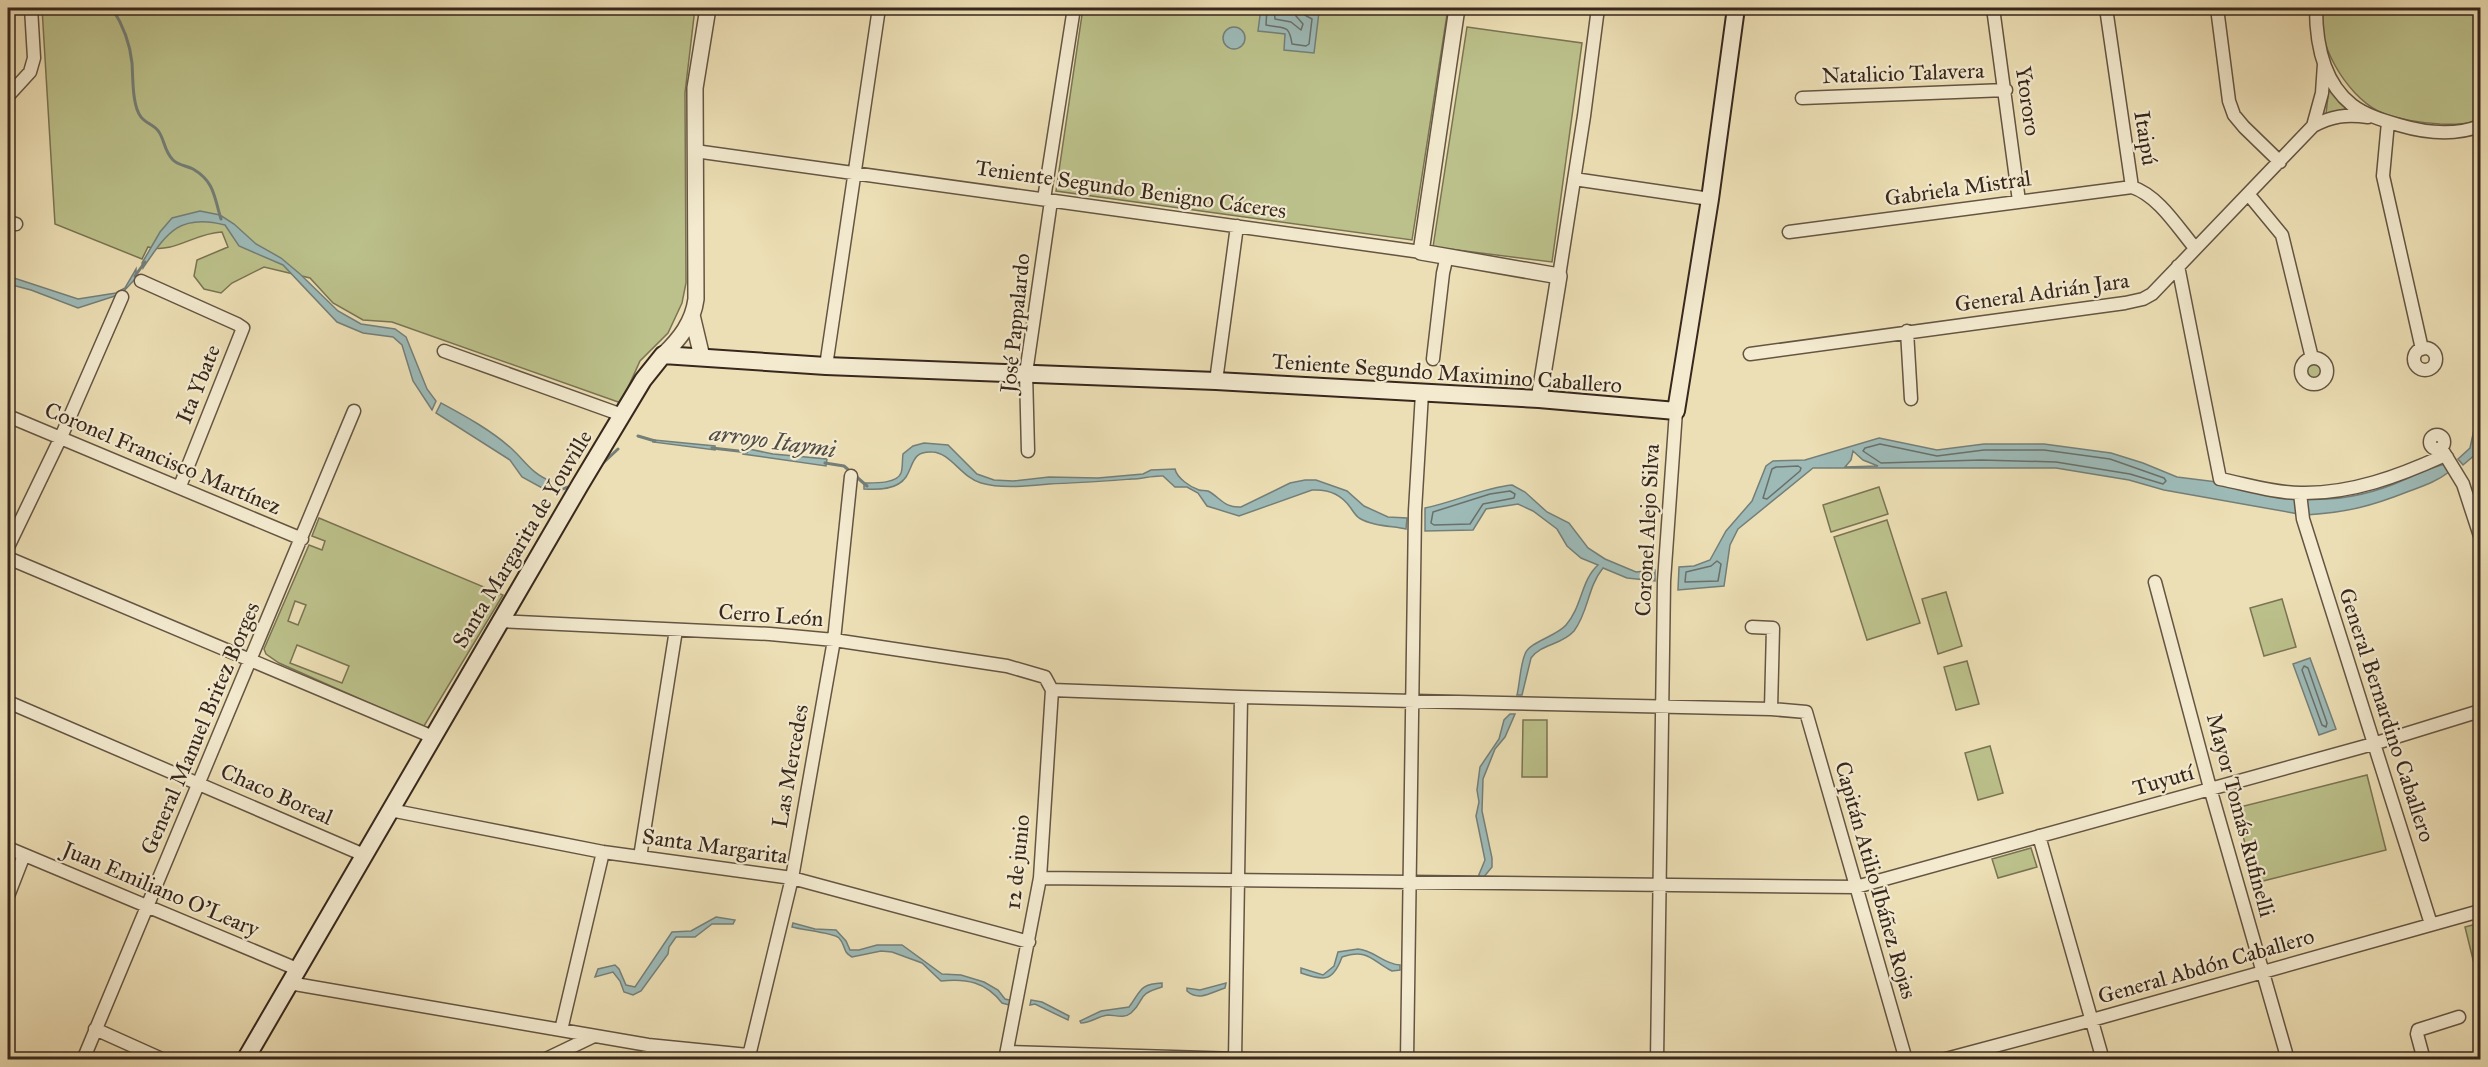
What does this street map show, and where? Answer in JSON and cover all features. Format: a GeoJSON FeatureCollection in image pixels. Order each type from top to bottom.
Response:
{"type":"FeatureCollection","features":[{"type":"Feature","properties":{"kind":"main road","name":"Coronel Alejo Silva"},"geometry":{"type":"LineString","coordinates":[[1676,411],[1710,199],[1736,8]]}},
{"type":"Feature","properties":{"kind":"main road","name":"Teniente Segundo Maximino Caballero"},"geometry":{"type":"LineString","coordinates":[[663,355],[826,366],[1216,381],[1539,399],[1676,411]]}},
{"type":"Feature","properties":{"kind":"main road","name":"Santa Margarita de Youville"},"geometry":{"type":"LineString","coordinates":[[245,1059],[499,621],[643,380],[663,355]]}},
{"type":"Feature","properties":{"kind":"street"},"geometry":{"type":"LineString","coordinates":[[8,96],[30,72],[34,58],[31,8]]}},
{"type":"Feature","properties":{"kind":"street","name":"Santa Margarita de Youville"},"geometry":{"type":"LineString","coordinates":[[663,355],[681,336],[692,315],[696,299],[695,88],[708,8]]}},
{"type":"Feature","properties":{"kind":"street"},"geometry":{"type":"LineString","coordinates":[[826,366],[879,8]]}},
{"type":"Feature","properties":{"kind":"street","name":"José Pappalardo"},"geometry":{"type":"LineString","coordinates":[[1028,451],[1026,373],[1074,8]]}},
{"type":"Feature","properties":{"kind":"street"},"geometry":{"type":"LineString","coordinates":[[1421,252],[1457,8]]}},
{"type":"Feature","properties":{"kind":"street"},"geometry":{"type":"LineString","coordinates":[[1539,399],[1598,8]]}},
{"type":"Feature","properties":{"kind":"street","name":"Ytororo"},"geometry":{"type":"LineString","coordinates":[[1993,8],[2006,90],[2019,201]]}},
{"type":"Feature","properties":{"kind":"street","name":"Itaipú"},"geometry":{"type":"LineString","coordinates":[[2106,8],[2132,187],[2141,190],[2154,201],[2195,248]]}},
{"type":"Feature","properties":{"kind":"street"},"geometry":{"type":"LineString","coordinates":[[2217,8],[2229,101],[2234,115],[2280,162]]}},
{"type":"Feature","properties":{"kind":"street"},"geometry":{"type":"LineString","coordinates":[[2316,8],[2318,46],[2335,86],[2351,104],[2375,118]]}},
{"type":"Feature","properties":{"kind":"street","name":"General Adrián Jara"},"geometry":{"type":"LineString","coordinates":[[1750,354],[2128,303],[2152,294],[2313,126],[2322,93],[2324,64]]}},
{"type":"Feature","properties":{"kind":"street","name":"Natalicio Talavera"},"geometry":{"type":"LineString","coordinates":[[1802,98],[2006,90]]}},
{"type":"Feature","properties":{"kind":"street"},"geometry":{"type":"LineString","coordinates":[[2313,126],[2330,118],[2349,114],[2439,133],[2463,132],[2481,126]]}},
{"type":"Feature","properties":{"kind":"street"},"geometry":{"type":"LineString","coordinates":[[2388,122],[2382,176],[2422,349]]}},
{"type":"Feature","properties":{"kind":"street","name":"Teniente Segundo Benigno Cáceres"},"geometry":{"type":"LineString","coordinates":[[695,151],[1421,252],[1559,276]]}},
{"type":"Feature","properties":{"kind":"street"},"geometry":{"type":"LineString","coordinates":[[1574,179],[1710,199]]}},
{"type":"Feature","properties":{"kind":"street","name":"Gabriela Mistral"},"geometry":{"type":"LineString","coordinates":[[1789,232],[2132,187]]}},
{"type":"Feature","properties":{"kind":"street"},"geometry":{"type":"LineString","coordinates":[[2249,195],[2282,235],[2312,358]]}},
{"type":"Feature","properties":{"kind":"street"},"geometry":{"type":"LineString","coordinates":[[1216,381],[1237,226]]}},
{"type":"Feature","properties":{"kind":"street"},"geometry":{"type":"LineString","coordinates":[[1433,359],[1447,256]]}},
{"type":"Feature","properties":{"kind":"street"},"geometry":{"type":"LineString","coordinates":[[2178,266],[2220,479],[2300,494],[2327,492],[2386,480],[2443,456],[2444,453],[2476,504],[2481,536]]}},
{"type":"Feature","properties":{"kind":"street","name":"Ita Ybate"},"geometry":{"type":"LineString","coordinates":[[141,281],[237,324],[241,326],[242,331],[180,486]]}},
{"type":"Feature","properties":{"kind":"street"},"geometry":{"type":"LineString","coordinates":[[8,547],[61,437],[122,297]]}},
{"type":"Feature","properties":{"kind":"street"},"geometry":{"type":"LineString","coordinates":[[692,315],[702,357]]}},
{"type":"Feature","properties":{"kind":"street"},"geometry":{"type":"LineString","coordinates":[[1907,332],[1911,399]]}},
{"type":"Feature","properties":{"kind":"street"},"geometry":{"type":"LineString","coordinates":[[444,351],[622,415]]}},
{"type":"Feature","properties":{"kind":"street"},"geometry":{"type":"LineString","coordinates":[[1407,1059],[1414,535],[1422,393]]}},
{"type":"Feature","properties":{"kind":"street","name":"General Manuel Britez Borges"},"geometry":{"type":"LineString","coordinates":[[83,1059],[354,411]]}},
{"type":"Feature","properties":{"kind":"street","name":"Coronel Alejo Silva"},"geometry":{"type":"LineString","coordinates":[[1657,1059],[1665,568],[1676,411]]}},
{"type":"Feature","properties":{"kind":"street","name":"Coronel Francisco Martínez"},"geometry":{"type":"LineString","coordinates":[[8,416],[180,486],[302,539]]}},
{"type":"Feature","properties":{"kind":"street","name":"Las Mercedes"},"geometry":{"type":"LineString","coordinates":[[748,1057],[792,878],[834,640],[851,476]]}},
{"type":"Feature","properties":{"kind":"street","name":"General Bernardino Caballero"},"geometry":{"type":"LineString","coordinates":[[2300,494],[2303,519],[2431,924]]}},
{"type":"Feature","properties":{"kind":"street"},"geometry":{"type":"LineString","coordinates":[[8,558],[433,737]]}},
{"type":"Feature","properties":{"kind":"street","name":"Mayor Tomás Rufinelli"},"geometry":{"type":"LineString","coordinates":[[2155,582],[2210,788],[2288,1059]]}},
{"type":"Feature","properties":{"kind":"street","name":"Cerro León"},"geometry":{"type":"LineString","coordinates":[[499,621],[770,634],[834,640],[1007,666],[1045,677],[1052,690]]}},
{"type":"Feature","properties":{"kind":"street"},"geometry":{"type":"LineString","coordinates":[[1052,690],[1241,697],[1771,709],[1773,628],[1752,627]]}},
{"type":"Feature","properties":{"kind":"street"},"geometry":{"type":"LineString","coordinates":[[640,857],[676,630]]}},
{"type":"Feature","properties":{"kind":"street","name":"12 de junio"},"geometry":{"type":"LineString","coordinates":[[1006,1056],[1040,878],[1052,690]]}},
{"type":"Feature","properties":{"kind":"street"},"geometry":{"type":"LineString","coordinates":[[1235,1059],[1241,697]]}},
{"type":"Feature","properties":{"kind":"street","name":"Chaco Boreal"},"geometry":{"type":"LineString","coordinates":[[8,702],[364,855]]}},
{"type":"Feature","properties":{"kind":"street","name":"Capitán Atilio Ibáñez Rojas"},"geometry":{"type":"LineString","coordinates":[[1771,709],[1806,712],[1906,1059]]}},
{"type":"Feature","properties":{"kind":"street","name":"Tuyutí"},"geometry":{"type":"LineString","coordinates":[[1040,878],[1856,887],[2373,744],[2481,711]]}},
{"type":"Feature","properties":{"kind":"street","name":"Santa Margarita"},"geometry":{"type":"LineString","coordinates":[[390,810],[603,852],[792,878],[1029,942]]}},
{"type":"Feature","properties":{"kind":"street"},"geometry":{"type":"LineString","coordinates":[[2039,836],[2103,1059]]}},
{"type":"Feature","properties":{"kind":"street","name":"Juan Emiliano O'Leary"},"geometry":{"type":"LineString","coordinates":[[8,848],[147,906],[293,976],[561,1030],[648,1045],[748,1057]]}},
{"type":"Feature","properties":{"kind":"street"},"geometry":{"type":"LineString","coordinates":[[561,1030],[603,852]]}},
{"type":"Feature","properties":{"kind":"street"},"geometry":{"type":"LineString","coordinates":[[8,896],[24,855]]}},
{"type":"Feature","properties":{"kind":"street","name":"General Abdón Caballero"},"geometry":{"type":"LineString","coordinates":[[1942,1059],[2092,1020],[2481,911]]}},
{"type":"Feature","properties":{"kind":"street"},"geometry":{"type":"LineString","coordinates":[[2424,1059],[2418,1030],[2459,1017]]}},
{"type":"Feature","properties":{"kind":"street"},"geometry":{"type":"LineString","coordinates":[[95,1029],[164,1059]]}},
{"type":"Feature","properties":{"kind":"street"},"geometry":{"type":"LineString","coordinates":[[544,1059],[595,1036]]}},
{"type":"Feature","properties":{"kind":"street"},"geometry":{"type":"LineString","coordinates":[[648,1045],[648,1059]]}},
{"type":"Feature","properties":{"kind":"street"},"geometry":{"type":"LineString","coordinates":[[1006,1056],[1273,1059]]}},
{"type":"Feature","properties":{"kind":"green space"},"geometry":{"type":"Polygon","coordinates":[[[42,8],[695,8],[685,93],[686,283],[682,303],[668,333],[640,361],[621,403],[392,322],[363,320],[333,303],[310,278],[264,267],[232,283],[221,293],[204,289],[194,276],[197,260],[228,247],[222,232],[212,233],[167,248],[148,247],[142,259],[55,224],[42,8]]]}},
{"type":"Feature","properties":{"kind":"green space"},"geometry":{"type":"Polygon","coordinates":[[[1083,8],[1448,8],[1412,240],[1056,191],[1083,8]]]}},
{"type":"Feature","properties":{"kind":"green space"},"geometry":{"type":"Polygon","coordinates":[[[2323,8],[2480,8],[2480,119],[2461,124],[2417,122],[2384,114],[2366,103],[2344,80],[2328,51],[2322,22],[2323,8]]]}},
{"type":"Feature","properties":{"kind":"green space"},"geometry":{"type":"Polygon","coordinates":[[[1467,27],[1582,43],[1552,262],[1433,247],[1467,27]]]}},
{"type":"Feature","properties":{"kind":"green space"},"geometry":{"type":"Polygon","coordinates":[[[2329,87],[2348,108],[2348,110],[2326,114],[2329,87]]]}},
{"type":"Feature","properties":{"kind":"green space"},"geometry":{"type":"Polygon","coordinates":[[[2311,364],[2317,364],[2321,371],[2317,378],[2311,378],[2307,374],[2307,368],[2311,364]]]}},
{"type":"Feature","properties":{"kind":"green space"},"geometry":{"type":"Polygon","coordinates":[[[1879,487],[1888,514],[1831,532],[1823,505],[1879,487]]]}},
{"type":"Feature","properties":{"kind":"green space"},"geometry":{"type":"Polygon","coordinates":[[[319,518],[503,595],[424,726],[279,663],[266,654],[264,649],[309,545],[322,550],[325,541],[312,536],[319,518]],[[295,601],[288,621],[298,625],[306,605],[295,601]],[[297,645],[290,663],[342,683],[349,666],[297,645]]]}},
{"type":"Feature","properties":{"kind":"green space"},"geometry":{"type":"Polygon","coordinates":[[[1887,520],[1920,623],[1867,640],[1834,537],[1887,520]]]}},
{"type":"Feature","properties":{"kind":"green space"},"geometry":{"type":"Polygon","coordinates":[[[1946,592],[1962,646],[1938,654],[1922,599],[1946,592]]]}},
{"type":"Feature","properties":{"kind":"green space"},"geometry":{"type":"Polygon","coordinates":[[[2282,599],[2296,647],[2264,656],[2250,608],[2282,599]]]}},
{"type":"Feature","properties":{"kind":"green space"},"geometry":{"type":"Polygon","coordinates":[[[1967,661],[1979,704],[1956,710],[1944,667],[1967,661]]]}},
{"type":"Feature","properties":{"kind":"green space"},"geometry":{"type":"Polygon","coordinates":[[[1523,720],[1547,720],[1547,777],[1522,777],[1523,720]]]}},
{"type":"Feature","properties":{"kind":"green space"},"geometry":{"type":"Polygon","coordinates":[[[1990,746],[2003,793],[1978,800],[1965,753],[1990,746]]]}},
{"type":"Feature","properties":{"kind":"green space"},"geometry":{"type":"Polygon","coordinates":[[[2367,775],[2386,850],[2255,883],[2236,808],[2367,775]]]}},
{"type":"Feature","properties":{"kind":"green space"},"geometry":{"type":"Polygon","coordinates":[[[2031,848],[2037,867],[1998,878],[1992,859],[2031,848]]]}},
{"type":"Feature","properties":{"kind":"green space"},"geometry":{"type":"Polygon","coordinates":[[[2480,923],[2480,988],[2465,927],[2480,923]]]}},
{"type":"Feature","properties":{"kind":"water"},"geometry":{"type":"Polygon","coordinates":[[[1261,8],[1319,12],[1314,53],[1284,50],[1285,34],[1258,31],[1261,8]]]}},
{"type":"Feature","properties":{"kind":"water"},"geometry":{"type":"Polygon","coordinates":[[[1230,27],[1238,27],[1245,34],[1245,42],[1238,49],[1230,49],[1223,42],[1223,34],[1230,27]]]}},
{"type":"Feature","properties":{"kind":"water"},"geometry":{"type":"Polygon","coordinates":[[[200,211],[220,215],[256,244],[281,258],[338,311],[361,324],[395,329],[406,337],[427,389],[436,401],[432,410],[413,381],[402,345],[393,337],[363,333],[337,322],[283,265],[239,246],[225,225],[209,222],[185,224],[167,236],[143,268],[142,263],[160,232],[172,218],[200,211]]]}},
{"type":"Feature","properties":{"kind":"water"},"geometry":{"type":"Polygon","coordinates":[[[136,269],[136,278],[121,294],[78,308],[8,284],[8,276],[78,299],[116,293],[125,288],[136,269]]]}},
{"type":"Feature","properties":{"kind":"water"},"geometry":{"type":"Polygon","coordinates":[[[2480,402],[2480,441],[2477,453],[2463,465],[2458,459],[2470,448],[2480,402]]]}},
{"type":"Feature","properties":{"kind":"water"},"geometry":{"type":"Polygon","coordinates":[[[441,403],[504,442],[534,471],[551,481],[550,488],[544,489],[522,477],[510,460],[436,413],[441,403]]]}},
{"type":"Feature","properties":{"kind":"water"},"geometry":{"type":"Polygon","coordinates":[[[1879,438],[1937,450],[1984,444],[2044,444],[2111,453],[2177,477],[2241,485],[2279,497],[2298,499],[2299,514],[2056,468],[1813,468],[1738,529],[1730,545],[1724,586],[1678,590],[1679,567],[1694,566],[1710,560],[1726,531],[1752,501],[1766,466],[1773,461],[1805,460],[1879,438]],[[1853,451],[1851,460],[1845,467],[1878,466],[1863,460],[1853,451]]]}},
{"type":"Feature","properties":{"kind":"water"},"geometry":{"type":"Polygon","coordinates":[[[654,440],[715,446],[715,450],[653,442],[654,440]]]}},
{"type":"Feature","properties":{"kind":"water"},"geometry":{"type":"Polygon","coordinates":[[[924,443],[948,445],[977,474],[994,480],[1013,481],[1049,477],[1098,478],[1175,469],[1178,476],[1188,484],[1199,490],[1208,491],[1235,507],[1241,507],[1290,483],[1316,480],[1347,491],[1364,506],[1388,517],[1407,518],[1406,529],[1364,521],[1356,516],[1343,499],[1323,490],[1312,490],[1239,516],[1207,506],[1198,493],[1187,487],[1175,487],[1163,476],[997,486],[974,480],[945,456],[932,452],[925,452],[917,456],[906,477],[898,484],[881,489],[864,489],[864,483],[884,482],[899,477],[902,471],[903,454],[913,446],[924,443]]]}},
{"type":"Feature","properties":{"kind":"water"},"geometry":{"type":"Polygon","coordinates":[[[744,448],[773,454],[827,459],[826,466],[743,454],[744,448]]]}},
{"type":"Feature","properties":{"kind":"water"},"geometry":{"type":"Polygon","coordinates":[[[2446,464],[2449,472],[2429,484],[2358,508],[2306,515],[2305,499],[2331,499],[2369,492],[2446,464]]]}},
{"type":"Feature","properties":{"kind":"water"},"geometry":{"type":"Polygon","coordinates":[[[1512,485],[1525,492],[1547,512],[1569,523],[1588,548],[1605,559],[1636,572],[1655,570],[1655,581],[1627,578],[1603,568],[1594,583],[1583,616],[1574,631],[1564,639],[1535,653],[1531,658],[1522,695],[1517,695],[1525,654],[1532,646],[1566,625],[1588,578],[1598,565],[1581,558],[1567,546],[1557,529],[1533,511],[1518,504],[1486,509],[1473,530],[1425,531],[1425,508],[1512,485]]]}},
{"type":"Feature","properties":{"kind":"water"},"geometry":{"type":"Polygon","coordinates":[[[2310,658],[2336,729],[2319,735],[2293,664],[2310,658]]]}},
{"type":"Feature","properties":{"kind":"water"},"geometry":{"type":"Polygon","coordinates":[[[1510,714],[1515,714],[1505,737],[1495,749],[1483,779],[1482,811],[1492,867],[1483,878],[1478,877],[1485,860],[1476,816],[1479,802],[1477,790],[1480,767],[1499,739],[1504,720],[1510,714]]]}},
{"type":"Feature","properties":{"kind":"water"},"geometry":{"type":"Polygon","coordinates":[[[716,917],[735,920],[733,924],[712,924],[695,937],[676,937],[669,947],[668,954],[641,991],[633,995],[624,992],[613,972],[595,977],[598,969],[615,965],[626,985],[635,987],[672,932],[691,931],[716,917]]]}},
{"type":"Feature","properties":{"kind":"water"},"geometry":{"type":"Polygon","coordinates":[[[793,923],[815,929],[836,930],[846,941],[850,950],[877,945],[902,945],[942,974],[961,975],[984,982],[998,990],[1005,999],[1014,1001],[1013,1006],[1002,1003],[989,990],[975,983],[959,980],[941,981],[922,963],[892,952],[881,951],[852,957],[836,936],[792,927],[793,923]]]}},
{"type":"Feature","properties":{"kind":"water"},"geometry":{"type":"Polygon","coordinates":[[[1358,949],[1400,965],[1400,970],[1392,971],[1369,957],[1358,954],[1342,957],[1335,971],[1327,977],[1301,973],[1301,968],[1323,975],[1334,966],[1338,952],[1358,949]]]}},
{"type":"Feature","properties":{"kind":"water"},"geometry":{"type":"Polygon","coordinates":[[[1162,983],[1162,987],[1148,992],[1128,1015],[1108,1015],[1085,1023],[1080,1021],[1101,1011],[1129,1007],[1145,987],[1162,983]]]}},
{"type":"Feature","properties":{"kind":"water"},"geometry":{"type":"Polygon","coordinates":[[[1226,983],[1225,988],[1206,995],[1196,996],[1187,991],[1187,988],[1200,990],[1226,983]]]}},
{"type":"Feature","properties":{"kind":"water"},"geometry":{"type":"Polygon","coordinates":[[[1031,1000],[1042,1002],[1069,1016],[1068,1020],[1035,1004],[1030,1005],[1031,1000]]]}},
{"type":"Feature","properties":{"kind":"waterway"},"geometry":{"type":"LineString","coordinates":[[112,8],[123,28],[130,48],[134,99],[138,112],[159,132],[173,160],[193,169],[206,179],[213,191],[221,219]]}},
{"type":"Feature","properties":{"kind":"waterway","name":"arroyo Itaymi"},"geometry":{"type":"LineString","coordinates":[[135,276],[145,262]]}},
{"type":"Feature","properties":{"kind":"waterway","name":"arroyo Itaymi"},"geometry":{"type":"LineString","coordinates":[[638,436],[655,441]]}},
{"type":"Feature","properties":{"kind":"waterway","name":"arroyo Itaymi"},"geometry":{"type":"LineString","coordinates":[[712,448],[747,452]]}},
{"type":"Feature","properties":{"kind":"waterway","name":"arroyo Itaymi"},"geometry":{"type":"LineString","coordinates":[[603,463],[618,449]]}},
{"type":"Feature","properties":{"kind":"waterway","name":"arroyo Itaymi"},"geometry":{"type":"LineString","coordinates":[[825,463],[844,466],[867,486]]}},
{"type":"Feature","properties":{"kind":"waterway","name":"arroyo Itaymi"},"geometry":{"type":"LineString","coordinates":[[544,486],[554,490],[572,486]]}}]}
